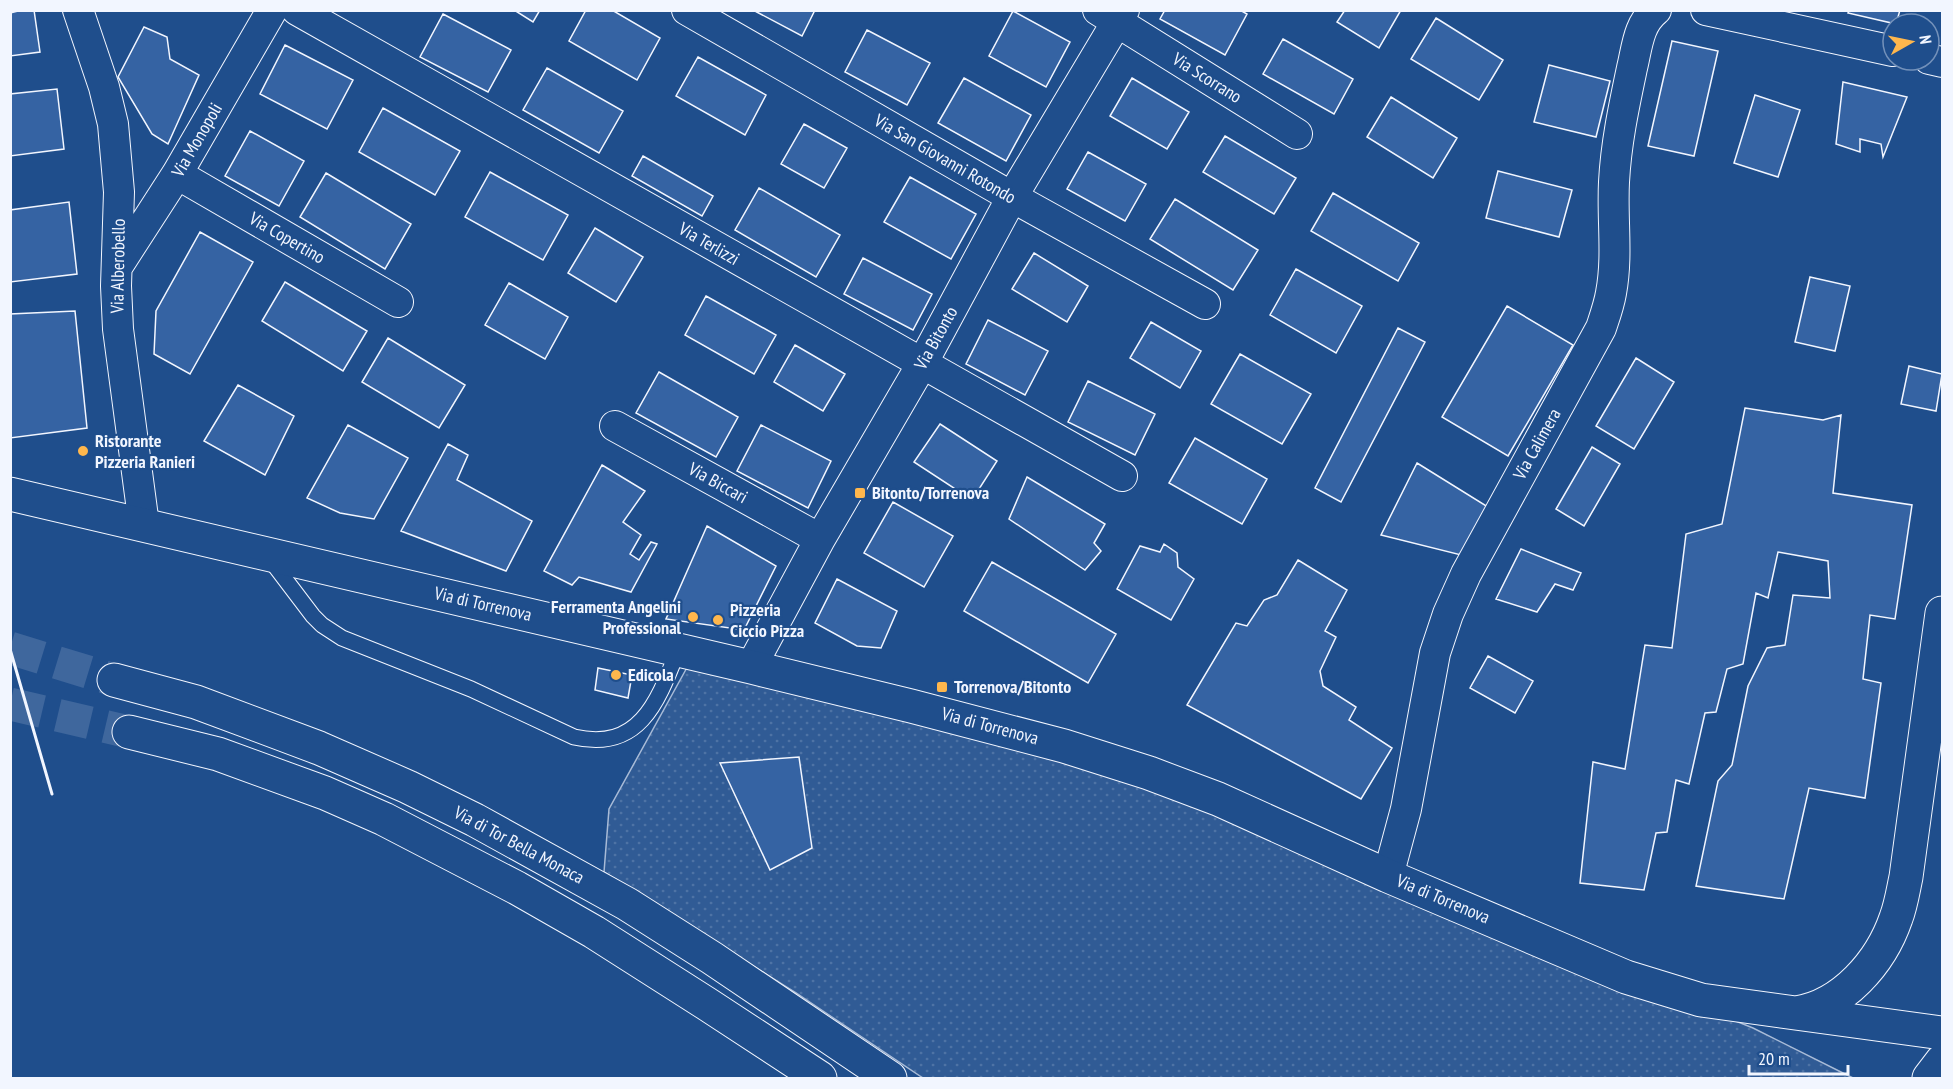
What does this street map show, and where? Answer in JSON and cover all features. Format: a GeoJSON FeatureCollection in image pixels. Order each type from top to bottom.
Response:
{"type":"FeatureCollection","features":[{"type":"Feature","properties":{"kind":"street","name":"Via Alberobello"},"geometry":{"type":"LineString","coordinates":[[78,10],[104,87],[113,124],[119,192],[116,307],[119,347],[144,525]]}},
{"type":"Feature","properties":{"kind":"street","name":"Via Monopoli"},"geometry":{"type":"LineString","coordinates":[[117,267],[177,174],[272,10]]}},
{"type":"Feature","properties":{"kind":"street","name":"Via Terlizzi"},"geometry":{"type":"LineString","coordinates":[[297,10],[1122,476]]}},
{"type":"Feature","properties":{"kind":"street","name":"Via San Giovanni Rotondo"},"geometry":{"type":"LineString","coordinates":[[687,10],[1012,197],[1205,304]]}},
{"type":"Feature","properties":{"kind":"street","name":"Via Calimera"},"geometry":{"type":"LineString","coordinates":[[1388,876],[1404,815],[1435,653],[1445,620],[1466,574],[1597,335],[1606,312],[1613,280],[1614,179],[1621,122],[1640,34],[1649,16],[1656,10]]}},
{"type":"Feature","properties":{"kind":"street"},"geometry":{"type":"LineString","coordinates":[[1706,10],[1881,48]]}},
{"type":"Feature","properties":{"kind":"street","name":"Via Bitonto"},"geometry":{"type":"LineString","coordinates":[[750,667],[820,539],[922,364],[1113,14]]}},
{"type":"Feature","properties":{"kind":"street","name":"Via Scorrano"},"geometry":{"type":"LineString","coordinates":[[1113,14],[1297,134]]}},
{"type":"Feature","properties":{"kind":"street","name":"Via Copertino"},"geometry":{"type":"LineString","coordinates":[[177,174],[398,302]]}},
{"type":"Feature","properties":{"kind":"street","name":"Via Biccari"},"geometry":{"type":"LineString","coordinates":[[615,426],[820,539]]}},
{"type":"Feature","properties":{"kind":"street","name":"Via di Torrenova"},"geometry":{"type":"LineString","coordinates":[[10,494],[750,667],[1031,737],[1124,764],[1218,799],[1388,876],[1626,977],[1701,1000],[1942,1034]]}},
{"type":"Feature","properties":{"kind":"street"},"geometry":{"type":"LineString","coordinates":[[1791,1014],[1816,1009],[1850,986],[1864,973],[1884,946],[1896,918],[1906,877],[1942,613]]}},
{"type":"Feature","properties":{"kind":"street","name":"Via di Tor Bella Monaca"},"geometry":{"type":"LineString","coordinates":[[114,680],[196,702],[319,748],[400,783],[475,820],[627,904],[712,958],[890,1078]]}},
{"type":"Feature","properties":{"kind":"street"},"geometry":{"type":"LineString","coordinates":[[129,732],[228,757],[325,793],[384,819],[487,872],[594,932],[820,1078]]}},
{"type":"Feature","properties":{"kind":"street"},"geometry":{"type":"LineString","coordinates":[[1929,1078],[1942,1061]]}},
{"type":"Feature","properties":{"kind":"lane"},"geometry":{"type":"LineString","coordinates":[[266,553],[313,616],[342,638],[471,689],[574,737],[598,741],[622,735],[641,722],[657,699],[678,650]]}},
{"type":"Feature","properties":{"kind":"shaded area"},"geometry":{"type":"Polygon","coordinates":[[[695,653],[1031,737],[1753,1028],[1853,1078],[923,1078],[796,993],[604,872],[609,809],[695,653]]]}},
{"type":"Feature","properties":{"kind":"building"},"geometry":{"type":"Polygon","coordinates":[[[34,10],[40,52],[10,56],[10,13],[34,10]]]}},
{"type":"Feature","properties":{"kind":"building"},"geometry":{"type":"Polygon","coordinates":[[[514,10],[540,10],[533,22],[514,10]]]}},
{"type":"Feature","properties":{"kind":"building"},"geometry":{"type":"Polygon","coordinates":[[[586,10],[612,10],[660,38],[637,80],[569,41],[586,10]]]}},
{"type":"Feature","properties":{"kind":"building"},"geometry":{"type":"Polygon","coordinates":[[[753,10],[815,10],[802,36],[753,10]]]}},
{"type":"Feature","properties":{"kind":"building"},"geometry":{"type":"Polygon","coordinates":[[[1165,10],[1240,10],[1247,14],[1225,55],[1160,19],[1165,10]]]}},
{"type":"Feature","properties":{"kind":"building"},"geometry":{"type":"Polygon","coordinates":[[[1345,10],[1401,10],[1379,48],[1337,22],[1345,10]]]}},
{"type":"Feature","properties":{"kind":"building"},"geometry":{"type":"Polygon","coordinates":[[[1849,10],[1900,10],[1899,12],[1881,12],[1881,21],[1848,13],[1849,10]]]}},
{"type":"Feature","properties":{"kind":"building"},"geometry":{"type":"Polygon","coordinates":[[[1013,11],[1070,42],[1046,87],[989,56],[1013,11]]]}},
{"type":"Feature","properties":{"kind":"building"},"geometry":{"type":"Polygon","coordinates":[[[443,14],[511,50],[488,92],[420,57],[443,14]]]}},
{"type":"Feature","properties":{"kind":"building"},"geometry":{"type":"Polygon","coordinates":[[[1436,18],[1503,60],[1479,100],[1411,59],[1436,18]]]}},
{"type":"Feature","properties":{"kind":"building"},"geometry":{"type":"Polygon","coordinates":[[[144,27],[167,37],[170,59],[199,75],[168,144],[152,134],[118,77],[144,27]]]}},
{"type":"Feature","properties":{"kind":"building"},"geometry":{"type":"Polygon","coordinates":[[[867,30],[930,63],[907,105],[845,72],[867,30]]]}},
{"type":"Feature","properties":{"kind":"building"},"geometry":{"type":"Polygon","coordinates":[[[1283,39],[1353,79],[1334,114],[1263,74],[1283,39]]]}},
{"type":"Feature","properties":{"kind":"building"},"geometry":{"type":"Polygon","coordinates":[[[1672,41],[1718,51],[1694,156],[1648,146],[1672,41]]]}},
{"type":"Feature","properties":{"kind":"building"},"geometry":{"type":"Polygon","coordinates":[[[285,45],[353,80],[327,129],[260,94],[285,45]]]}},
{"type":"Feature","properties":{"kind":"building"},"geometry":{"type":"Polygon","coordinates":[[[698,57],[766,95],[745,135],[676,96],[698,57]]]}},
{"type":"Feature","properties":{"kind":"building"},"geometry":{"type":"Polygon","coordinates":[[[1549,65],[1610,81],[1596,137],[1534,122],[1549,65]]]}},
{"type":"Feature","properties":{"kind":"building"},"geometry":{"type":"Polygon","coordinates":[[[547,68],[623,111],[599,153],[523,110],[547,68]]]}},
{"type":"Feature","properties":{"kind":"building"},"geometry":{"type":"Polygon","coordinates":[[[964,78],[1031,115],[1006,161],[938,123],[964,78]]]}},
{"type":"Feature","properties":{"kind":"building"},"geometry":{"type":"Polygon","coordinates":[[[1132,78],[1189,112],[1167,149],[1110,116],[1132,78]]]}},
{"type":"Feature","properties":{"kind":"building"},"geometry":{"type":"Polygon","coordinates":[[[1843,82],[1907,97],[1883,157],[1881,144],[1860,139],[1860,152],[1836,144],[1843,82]]]}},
{"type":"Feature","properties":{"kind":"building"},"geometry":{"type":"Polygon","coordinates":[[[57,89],[64,149],[10,156],[10,94],[57,89]]]}},
{"type":"Feature","properties":{"kind":"building"},"geometry":{"type":"Polygon","coordinates":[[[1755,95],[1800,110],[1778,177],[1734,163],[1755,95]]]}},
{"type":"Feature","properties":{"kind":"building"},"geometry":{"type":"Polygon","coordinates":[[[1391,97],[1457,138],[1433,178],[1367,137],[1391,97]]]}},
{"type":"Feature","properties":{"kind":"building"},"geometry":{"type":"Polygon","coordinates":[[[383,108],[460,151],[435,195],[359,152],[383,108]]]}},
{"type":"Feature","properties":{"kind":"building"},"geometry":{"type":"Polygon","coordinates":[[[804,124],[847,148],[824,188],[781,164],[804,124]]]}},
{"type":"Feature","properties":{"kind":"building"},"geometry":{"type":"Polygon","coordinates":[[[250,131],[304,161],[279,206],[225,176],[250,131]]]}},
{"type":"Feature","properties":{"kind":"building"},"geometry":{"type":"Polygon","coordinates":[[[1225,136],[1296,178],[1274,214],[1203,172],[1225,136]]]}},
{"type":"Feature","properties":{"kind":"building"},"geometry":{"type":"Polygon","coordinates":[[[1088,152],[1146,184],[1125,221],[1067,189],[1088,152]]]}},
{"type":"Feature","properties":{"kind":"building"},"geometry":{"type":"Polygon","coordinates":[[[643,156],[713,196],[702,216],[632,176],[643,156]]]}},
{"type":"Feature","properties":{"kind":"building"},"geometry":{"type":"Polygon","coordinates":[[[1498,171],[1572,190],[1559,237],[1486,218],[1498,171]]]}},
{"type":"Feature","properties":{"kind":"building"},"geometry":{"type":"Polygon","coordinates":[[[490,172],[568,215],[543,260],[465,217],[490,172]]]}},
{"type":"Feature","properties":{"kind":"building"},"geometry":{"type":"Polygon","coordinates":[[[326,173],[411,224],[385,269],[300,217],[326,173]]]}},
{"type":"Feature","properties":{"kind":"building"},"geometry":{"type":"Polygon","coordinates":[[[910,177],[976,214],[951,259],[884,222],[910,177]]]}},
{"type":"Feature","properties":{"kind":"building"},"geometry":{"type":"Polygon","coordinates":[[[759,188],[840,235],[816,277],[735,230],[759,188]]]}},
{"type":"Feature","properties":{"kind":"building"},"geometry":{"type":"Polygon","coordinates":[[[1333,193],[1419,243],[1398,281],[1311,231],[1333,193]]]}},
{"type":"Feature","properties":{"kind":"building"},"geometry":{"type":"Polygon","coordinates":[[[1175,199],[1258,250],[1233,290],[1150,239],[1175,199]]]}},
{"type":"Feature","properties":{"kind":"building"},"geometry":{"type":"Polygon","coordinates":[[[69,202],[77,274],[10,282],[10,210],[69,202]]]}},
{"type":"Feature","properties":{"kind":"building"},"geometry":{"type":"Polygon","coordinates":[[[595,228],[643,257],[616,302],[568,273],[595,228]]]}},
{"type":"Feature","properties":{"kind":"building"},"geometry":{"type":"Polygon","coordinates":[[[200,232],[253,262],[190,374],[154,354],[156,311],[200,232]]]}},
{"type":"Feature","properties":{"kind":"building"},"geometry":{"type":"Polygon","coordinates":[[[1034,253],[1088,286],[1067,322],[1012,289],[1034,253]]]}},
{"type":"Feature","properties":{"kind":"building"},"geometry":{"type":"Polygon","coordinates":[[[863,258],[932,294],[913,330],[844,294],[863,258]]]}},
{"type":"Feature","properties":{"kind":"building"},"geometry":{"type":"Polygon","coordinates":[[[1296,269],[1362,306],[1336,353],[1270,315],[1296,269]]]}},
{"type":"Feature","properties":{"kind":"building"},"geometry":{"type":"Polygon","coordinates":[[[1810,277],[1850,286],[1835,351],[1795,342],[1810,277]]]}},
{"type":"Feature","properties":{"kind":"building"},"geometry":{"type":"Polygon","coordinates":[[[285,282],[367,331],[343,371],[262,321],[285,282]]]}},
{"type":"Feature","properties":{"kind":"building"},"geometry":{"type":"Polygon","coordinates":[[[509,283],[568,317],[545,359],[485,325],[509,283]]]}},
{"type":"Feature","properties":{"kind":"building"},"geometry":{"type":"Polygon","coordinates":[[[706,296],[776,335],[754,374],[685,335],[706,296]]]}},
{"type":"Feature","properties":{"kind":"building"},"geometry":{"type":"Polygon","coordinates":[[[1507,306],[1573,345],[1508,456],[1442,417],[1507,306]]]}},
{"type":"Feature","properties":{"kind":"building"},"geometry":{"type":"Polygon","coordinates":[[[75,311],[87,428],[10,438],[10,314],[75,311]]]}},
{"type":"Feature","properties":{"kind":"building"},"geometry":{"type":"Polygon","coordinates":[[[988,320],[1048,351],[1025,395],[966,364],[988,320]]]}},
{"type":"Feature","properties":{"kind":"building"},"geometry":{"type":"Polygon","coordinates":[[[1151,322],[1201,351],[1180,388],[1130,358],[1151,322]]]}},
{"type":"Feature","properties":{"kind":"building"},"geometry":{"type":"Polygon","coordinates":[[[1398,328],[1425,342],[1341,502],[1315,488],[1398,328]]]}},
{"type":"Feature","properties":{"kind":"building"},"geometry":{"type":"Polygon","coordinates":[[[388,338],[465,385],[439,428],[362,382],[388,338]]]}},
{"type":"Feature","properties":{"kind":"building"},"geometry":{"type":"Polygon","coordinates":[[[795,345],[845,374],[823,411],[774,382],[795,345]]]}},
{"type":"Feature","properties":{"kind":"building"},"geometry":{"type":"Polygon","coordinates":[[[1240,354],[1311,394],[1282,444],[1211,404],[1240,354]]]}},
{"type":"Feature","properties":{"kind":"building"},"geometry":{"type":"Polygon","coordinates":[[[1636,358],[1674,382],[1634,449],[1596,426],[1636,358]]]}},
{"type":"Feature","properties":{"kind":"building"},"geometry":{"type":"Polygon","coordinates":[[[1909,366],[1942,374],[1936,411],[1901,404],[1909,366]]]}},
{"type":"Feature","properties":{"kind":"building"},"geometry":{"type":"Polygon","coordinates":[[[659,372],[738,417],[716,457],[636,413],[659,372]]]}},
{"type":"Feature","properties":{"kind":"building"},"geometry":{"type":"Polygon","coordinates":[[[1088,381],[1155,414],[1135,455],[1068,422],[1088,381]]]}},
{"type":"Feature","properties":{"kind":"building"},"geometry":{"type":"Polygon","coordinates":[[[238,385],[294,416],[265,475],[204,441],[238,385]]]}},
{"type":"Feature","properties":{"kind":"building"},"geometry":{"type":"Polygon","coordinates":[[[1745,408],[1823,420],[1841,415],[1833,493],[1912,505],[1895,619],[1870,615],[1863,679],[1881,683],[1865,798],[1809,788],[1784,899],[1696,886],[1718,781],[1732,765],[1748,686],[1767,648],[1785,645],[1793,595],[1830,598],[1828,561],[1778,552],[1768,598],[1756,593],[1743,664],[1727,669],[1716,712],[1705,713],[1689,784],[1676,780],[1667,832],[1656,833],[1644,890],[1580,883],[1593,762],[1625,769],[1645,645],[1672,648],[1686,534],[1722,524],[1745,408]]]}},
{"type":"Feature","properties":{"kind":"building"},"geometry":{"type":"Polygon","coordinates":[[[940,424],[997,461],[972,500],[914,462],[940,424]]]}},
{"type":"Feature","properties":{"kind":"building"},"geometry":{"type":"Polygon","coordinates":[[[348,425],[408,458],[374,519],[340,513],[307,498],[348,425]]]}},
{"type":"Feature","properties":{"kind":"building"},"geometry":{"type":"Polygon","coordinates":[[[761,425],[831,461],[808,508],[737,471],[761,425]]]}},
{"type":"Feature","properties":{"kind":"building"},"geometry":{"type":"Polygon","coordinates":[[[1195,438],[1267,479],[1242,524],[1169,483],[1195,438]]]}},
{"type":"Feature","properties":{"kind":"building"},"geometry":{"type":"Polygon","coordinates":[[[448,444],[468,455],[457,480],[532,521],[506,571],[401,531],[448,444]]]}},
{"type":"Feature","properties":{"kind":"building"},"geometry":{"type":"Polygon","coordinates":[[[1592,447],[1620,464],[1584,526],[1556,509],[1592,447]]]}},
{"type":"Feature","properties":{"kind":"building"},"geometry":{"type":"Polygon","coordinates":[[[1417,463],[1488,507],[1461,555],[1381,535],[1417,463]]]}},
{"type":"Feature","properties":{"kind":"building"},"geometry":{"type":"Polygon","coordinates":[[[602,465],[645,491],[623,522],[641,535],[630,554],[639,560],[651,542],[657,544],[631,592],[579,577],[572,585],[544,571],[602,465]]]}},
{"type":"Feature","properties":{"kind":"building"},"geometry":{"type":"Polygon","coordinates":[[[1027,477],[1105,524],[1094,543],[1101,551],[1085,570],[1009,519],[1027,477]]]}},
{"type":"Feature","properties":{"kind":"building"},"geometry":{"type":"Polygon","coordinates":[[[893,502],[953,536],[924,587],[864,553],[893,502]]]}},
{"type":"Feature","properties":{"kind":"building"},"geometry":{"type":"Polygon","coordinates":[[[707,526],[776,566],[744,630],[666,619],[707,526]]]}},
{"type":"Feature","properties":{"kind":"building"},"geometry":{"type":"Polygon","coordinates":[[[1164,544],[1177,553],[1178,567],[1194,579],[1171,620],[1117,589],[1140,546],[1160,552],[1164,544]]]}},
{"type":"Feature","properties":{"kind":"building"},"geometry":{"type":"Polygon","coordinates":[[[1521,549],[1581,573],[1573,590],[1555,584],[1537,612],[1496,599],[1521,549]]]}},
{"type":"Feature","properties":{"kind":"building"},"geometry":{"type":"Polygon","coordinates":[[[1298,560],[1347,590],[1325,631],[1336,637],[1320,671],[1323,686],[1356,707],[1349,720],[1392,748],[1361,799],[1187,705],[1236,623],[1247,626],[1264,600],[1277,595],[1298,560]]]}},
{"type":"Feature","properties":{"kind":"building"},"geometry":{"type":"Polygon","coordinates":[[[992,562],[1116,634],[1088,683],[964,611],[992,562]]]}},
{"type":"Feature","properties":{"kind":"building"},"geometry":{"type":"Polygon","coordinates":[[[837,579],[897,611],[881,648],[857,646],[815,623],[837,579]]]}},
{"type":"Feature","properties":{"kind":"building"},"geometry":{"type":"Polygon","coordinates":[[[1488,656],[1533,681],[1515,713],[1470,688],[1488,656]]]}},
{"type":"Feature","properties":{"kind":"building"},"geometry":{"type":"Polygon","coordinates":[[[598,668],[632,675],[628,698],[595,690],[598,668]]]}},
{"type":"Feature","properties":{"kind":"building"},"geometry":{"type":"Polygon","coordinates":[[[799,757],[812,848],[770,870],[720,763],[799,757]]]}},
{"type":"Feature","properties":{"kind":"tunnel"},"geometry":{"type":"LineString","coordinates":[[10,648],[114,680]]}},
{"type":"Feature","properties":{"kind":"tunnel"},"geometry":{"type":"LineString","coordinates":[[10,704],[129,732]]}},
{"type":"Feature","properties":{"kind":"wall"},"geometry":{"type":"LineString","coordinates":[[10,649],[52,794]]}},
{"type":"Feature","properties":{"kind":"place","name":"Ristorante Pizzeria Ranieri"},"geometry":{"type":"Point","coordinates":[83,451]}},
{"type":"Feature","properties":{"kind":"place","name":"Bitonto/Torrenova"},"geometry":{"type":"Point","coordinates":[860,493]}},
{"type":"Feature","properties":{"kind":"place","name":"Ferramenta Angelini Professional"},"geometry":{"type":"Point","coordinates":[693,617]}},
{"type":"Feature","properties":{"kind":"place","name":"Pizzeria Ciccio Pizza"},"geometry":{"type":"Point","coordinates":[718,620]}},
{"type":"Feature","properties":{"kind":"place","name":"Edicola"},"geometry":{"type":"Point","coordinates":[616,675]}},
{"type":"Feature","properties":{"kind":"place","name":"Torrenova/Bitonto"},"geometry":{"type":"Point","coordinates":[942,687]}}]}
